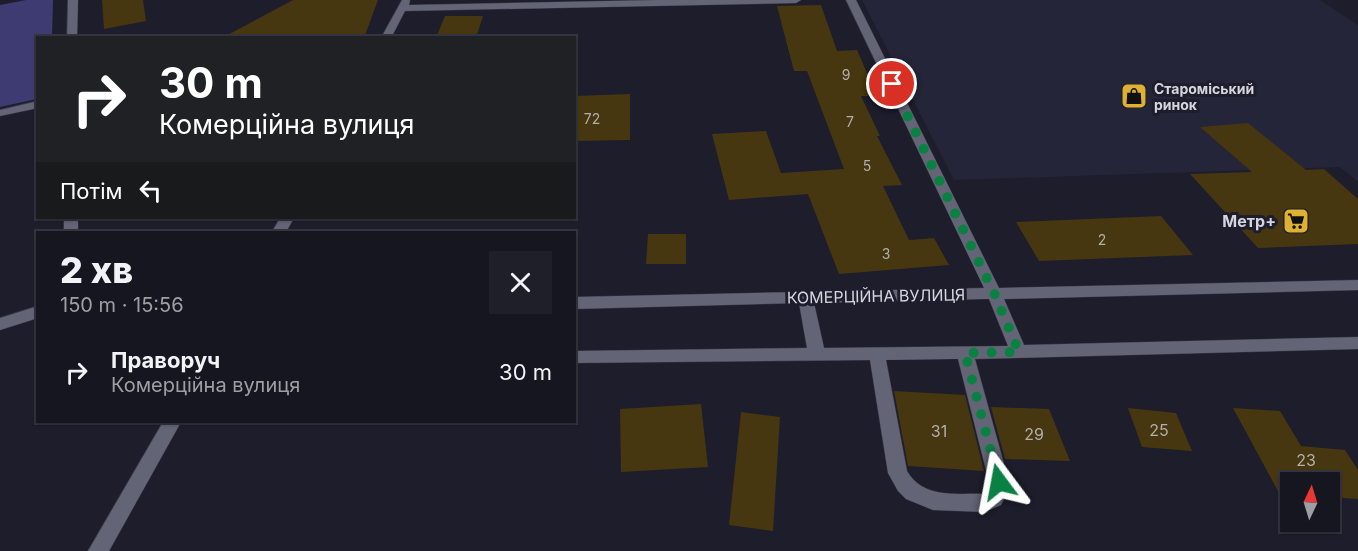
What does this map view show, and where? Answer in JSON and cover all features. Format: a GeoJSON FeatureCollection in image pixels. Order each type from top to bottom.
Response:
{"type":"FeatureCollection","features":[{"type":"Feature","properties":{"kind":"street"},"geometry":{"type":"LineString","coordinates":[[72,36],[73,0]]}},
{"type":"Feature","properties":{"kind":"street"},"geometry":{"type":"LineString","coordinates":[[387,36],[404,4],[796,0]]}},
{"type":"Feature","properties":{"kind":"street"},"geometry":{"type":"LineString","coordinates":[[851,0],[995,295],[1019,352]]}},
{"type":"Feature","properties":{"kind":"street"},"geometry":{"type":"LineString","coordinates":[[0,112],[36,104]]}},
{"type":"Feature","properties":{"kind":"street","name":"КОМЕРЦІЙНА ВУЛИЦЯ"},"geometry":{"type":"LineString","coordinates":[[576,303],[1358,285]]}},
{"type":"Feature","properties":{"kind":"street"},"geometry":{"type":"LineString","coordinates":[[805,297],[817,354]]}},
{"type":"Feature","properties":{"kind":"street"},"geometry":{"type":"LineString","coordinates":[[0,324],[36,313]]}},
{"type":"Feature","properties":{"kind":"street"},"geometry":{"type":"LineString","coordinates":[[576,357],[965,353],[1358,344]]}},
{"type":"Feature","properties":{"kind":"street"},"geometry":{"type":"LineString","coordinates":[[877,354],[898,473],[907,489],[923,499],[984,503],[996,496],[999,482],[965,353]]}},
{"type":"Feature","properties":{"kind":"street"},"geometry":{"type":"LineString","coordinates":[[98,551],[171,423]]}},
{"type":"Feature","properties":{"kind":"shaded area"},"geometry":{"type":"Polygon","coordinates":[[[26,0],[53,0],[52,36],[36,36],[36,99],[0,107],[0,5],[26,0]]]}},
{"type":"Feature","properties":{"kind":"shaded area","name":"Староміський ринок"},"geometry":{"type":"Polygon","coordinates":[[[862,0],[1320,0],[1358,25],[1358,182],[1340,167],[954,180],[862,0]]]}},
{"type":"Feature","properties":{"kind":"building"},"geometry":{"type":"Polygon","coordinates":[[[102,0],[143,0],[146,21],[104,29],[102,0]]]}},
{"type":"Feature","properties":{"kind":"building"},"geometry":{"type":"Polygon","coordinates":[[[293,0],[378,0],[365,36],[226,36],[293,0]]]}},
{"type":"Feature","properties":{"kind":"building"},"geometry":{"type":"Polygon","coordinates":[[[821,5],[837,51],[857,50],[877,96],[861,96],[880,136],[877,136],[902,185],[883,186],[909,240],[934,238],[949,265],[839,274],[808,194],[729,200],[712,134],[766,131],[781,173],[844,169],[807,71],[794,71],[777,6],[821,5]]]}},
{"type":"Feature","properties":{"kind":"building"},"geometry":{"type":"Polygon","coordinates":[[[445,16],[483,16],[477,36],[437,36],[445,16]]]}},
{"type":"Feature","properties":{"kind":"building"},"geometry":{"type":"Polygon","coordinates":[[[630,94],[630,140],[576,141],[576,96],[630,94]]]}},
{"type":"Feature","properties":{"kind":"building","name":"Метр+"},"geometry":{"type":"Polygon","coordinates":[[[1248,123],[1306,170],[1324,169],[1358,199],[1358,244],[1258,248],[1190,174],[1252,172],[1200,127],[1248,123]]]}},
{"type":"Feature","properties":{"kind":"building"},"geometry":{"type":"Polygon","coordinates":[[[1161,216],[1193,255],[1039,261],[1016,222],[1161,216]]]}},
{"type":"Feature","properties":{"kind":"building"},"geometry":{"type":"Polygon","coordinates":[[[648,234],[686,234],[686,264],[646,264],[648,234]]]}},
{"type":"Feature","properties":{"kind":"building"},"geometry":{"type":"Polygon","coordinates":[[[894,391],[965,395],[984,471],[908,466],[894,391]]]}},
{"type":"Feature","properties":{"kind":"building"},"geometry":{"type":"Polygon","coordinates":[[[701,404],[708,467],[621,472],[620,409],[701,404]]]}},
{"type":"Feature","properties":{"kind":"building"},"geometry":{"type":"Polygon","coordinates":[[[991,407],[1049,409],[1070,461],[1005,459],[991,407]]]}},
{"type":"Feature","properties":{"kind":"building"},"geometry":{"type":"Polygon","coordinates":[[[1128,408],[1176,413],[1192,451],[1142,447],[1128,408]]]}},
{"type":"Feature","properties":{"kind":"building"},"geometry":{"type":"Polygon","coordinates":[[[1233,408],[1280,411],[1301,446],[1345,450],[1358,470],[1358,499],[1340,498],[1340,472],[1280,472],[1279,493],[1233,408]]]}},
{"type":"Feature","properties":{"kind":"building"},"geometry":{"type":"Polygon","coordinates":[[[741,412],[780,417],[773,531],[729,525],[741,412]]]}},
{"type":"Feature","properties":{"kind":"place","name":"Староміський ринок"},"geometry":{"type":"Point","coordinates":[1134,96]}},
{"type":"Feature","properties":{"kind":"place","name":"Метр+"},"geometry":{"type":"Point","coordinates":[1296,221]}},
{"type":"Feature","properties":{"kind":"route"},"geometry":{"type":"LineString","coordinates":[[892,84],[995,295],[1019,352],[965,353],[999,482]]}}]}
